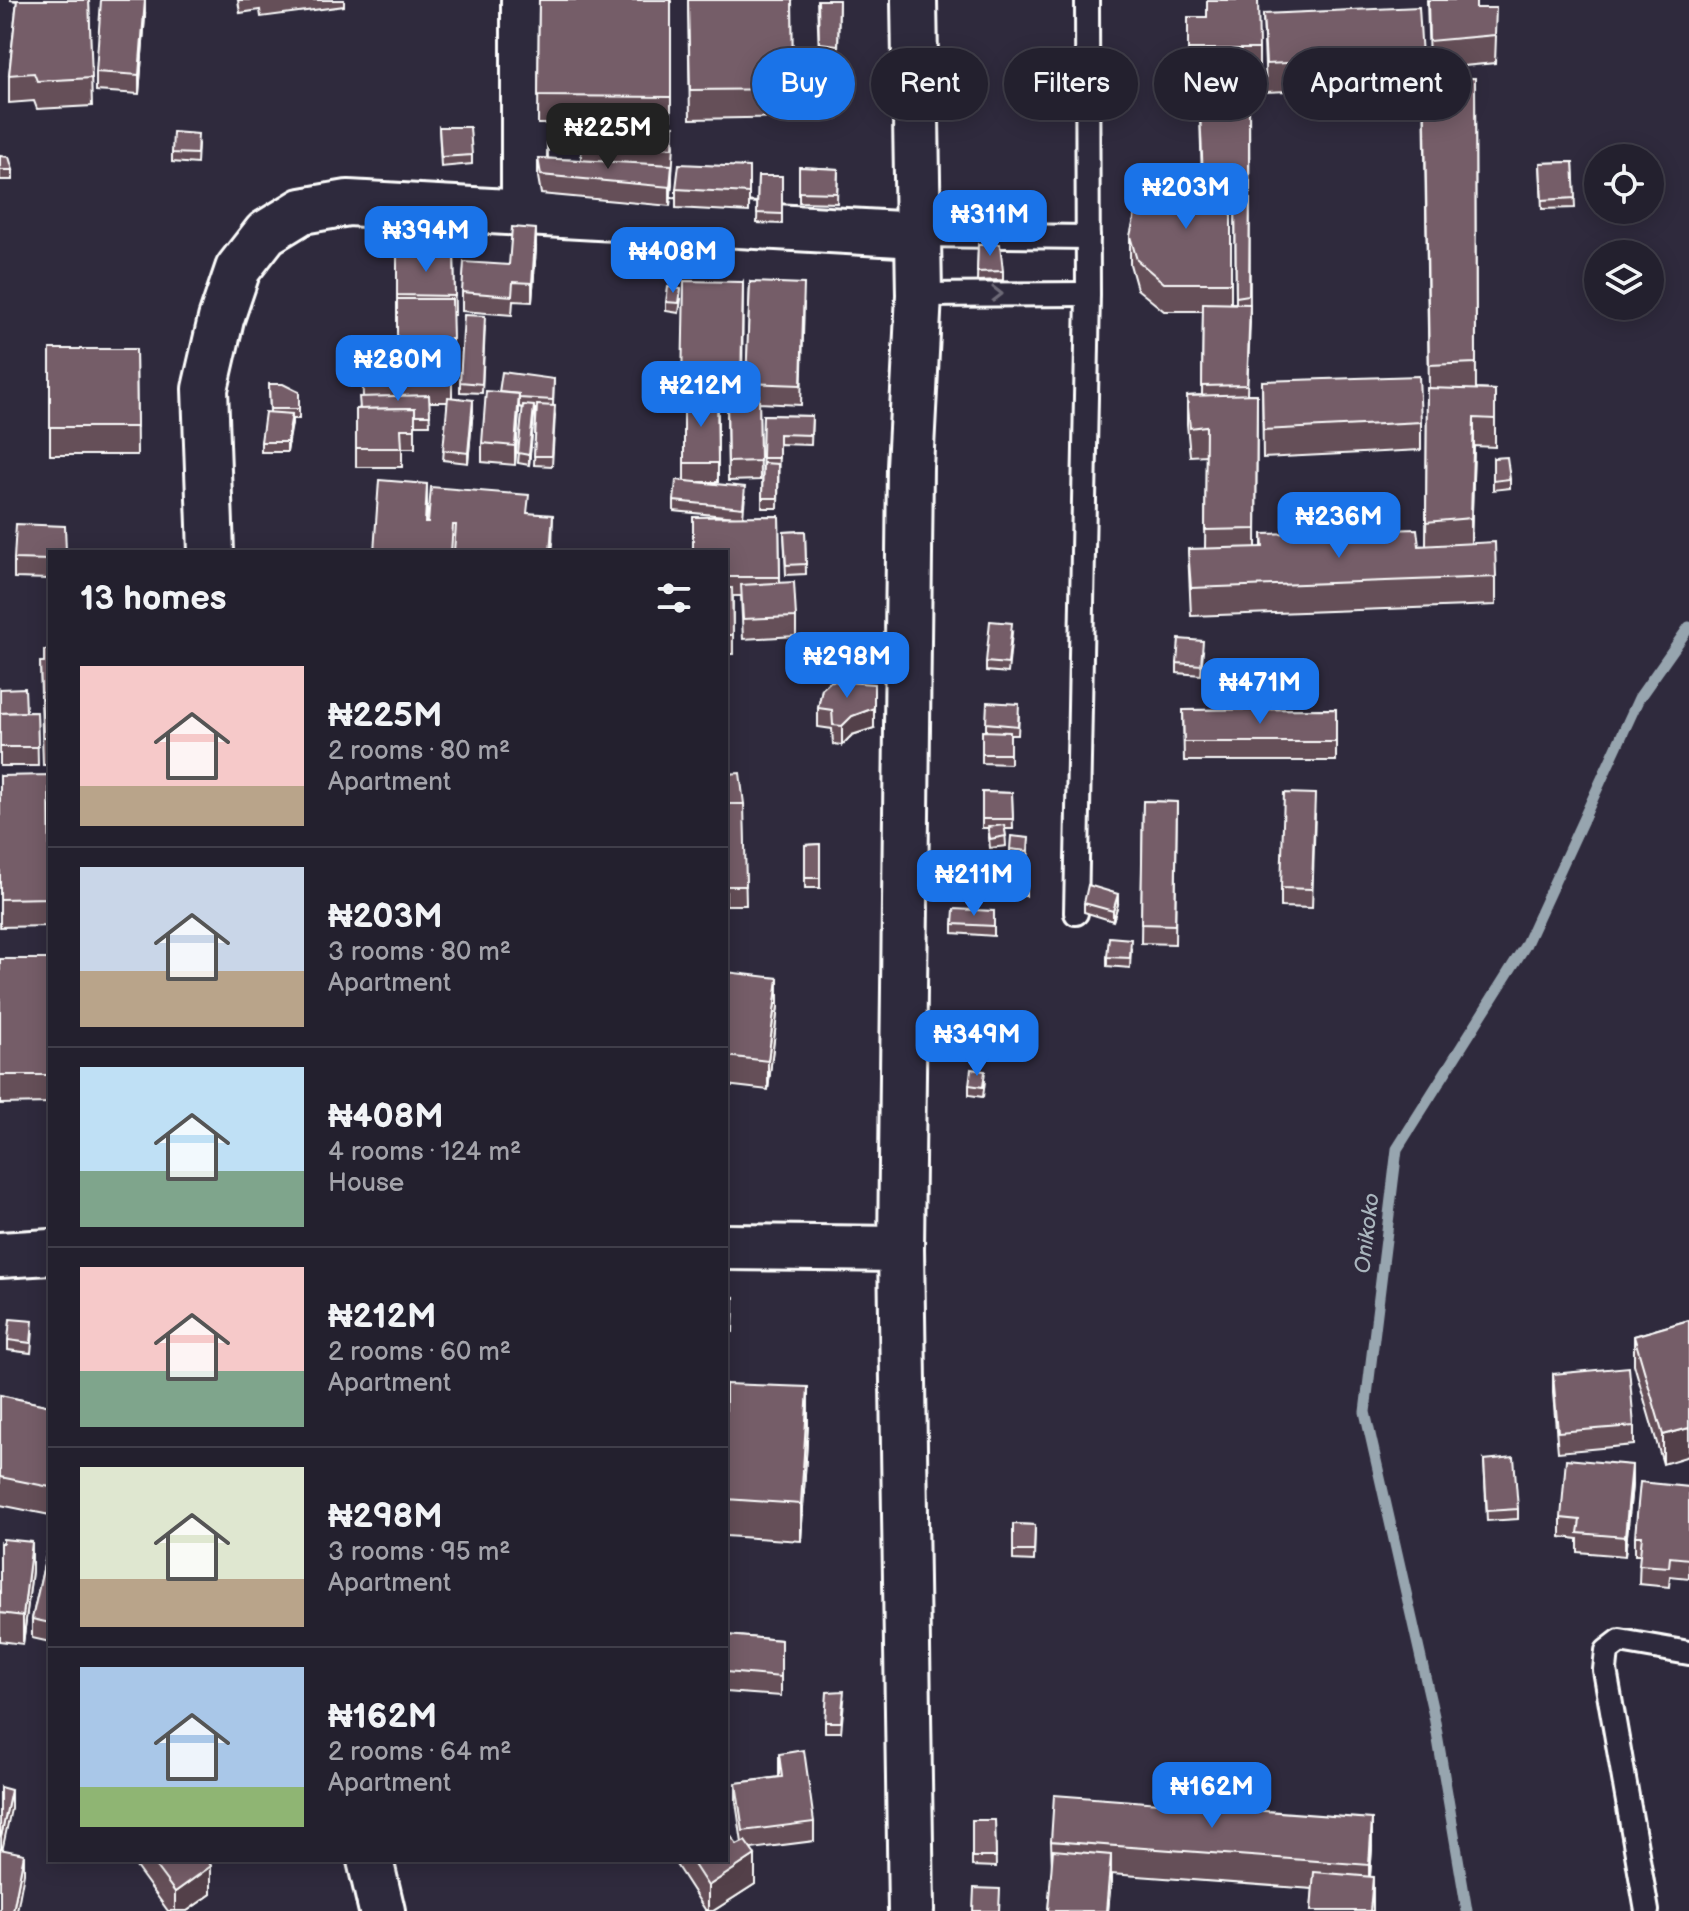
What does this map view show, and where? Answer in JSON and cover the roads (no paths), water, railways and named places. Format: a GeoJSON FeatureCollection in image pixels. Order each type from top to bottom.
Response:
{"type":"FeatureCollection","features":[{"type":"Feature","properties":{"kind":"main road"},"geometry":{"type":"LineString","coordinates":[[524,0],[524,211]]}},
{"type":"Feature","properties":{"kind":"main road"},"geometry":{"type":"LineString","coordinates":[[911,1911],[901,1249],[910,467],[919,295],[914,0]]}},
{"type":"Feature","properties":{"kind":"main road"},"geometry":{"type":"LineString","coordinates":[[211,550],[205,389],[221,319],[238,269],[266,233],[302,211],[348,203],[918,235]]}},
{"type":"Feature","properties":{"kind":"main road"},"geometry":{"type":"LineString","coordinates":[[728,1247],[901,1249]]}},
{"type":"Feature","properties":{"kind":"main road"},"geometry":{"type":"LineString","coordinates":[[0,1255],[48,1252]]}},
{"type":"Feature","properties":{"kind":"main road"},"geometry":{"type":"LineString","coordinates":[[370,1862],[382,1911]]}},
{"type":"Feature","properties":{"kind":"lane"},"geometry":{"type":"LineString","coordinates":[[1076,913],[1088,294],[1087,0]]}},
{"type":"Feature","properties":{"kind":"lane"},"geometry":{"type":"LineString","coordinates":[[918,235],[1088,237]]}},
{"type":"Feature","properties":{"kind":"lane"},"geometry":{"type":"LineString","coordinates":[[919,295],[1088,294]]}},
{"type":"Feature","properties":{"kind":"lane"},"geometry":{"type":"LineString","coordinates":[[1647,1911],[1605,1670],[1607,1651],[1620,1641],[1689,1653]]}},
{"type":"Feature","properties":{"kind":"waterway","name":"Onikoko"},"geometry":{"type":"LineString","coordinates":[[1467,1911],[1434,1716],[1365,1412],[1397,1149],[1525,946],[1639,698],[1689,627]]}}]}
